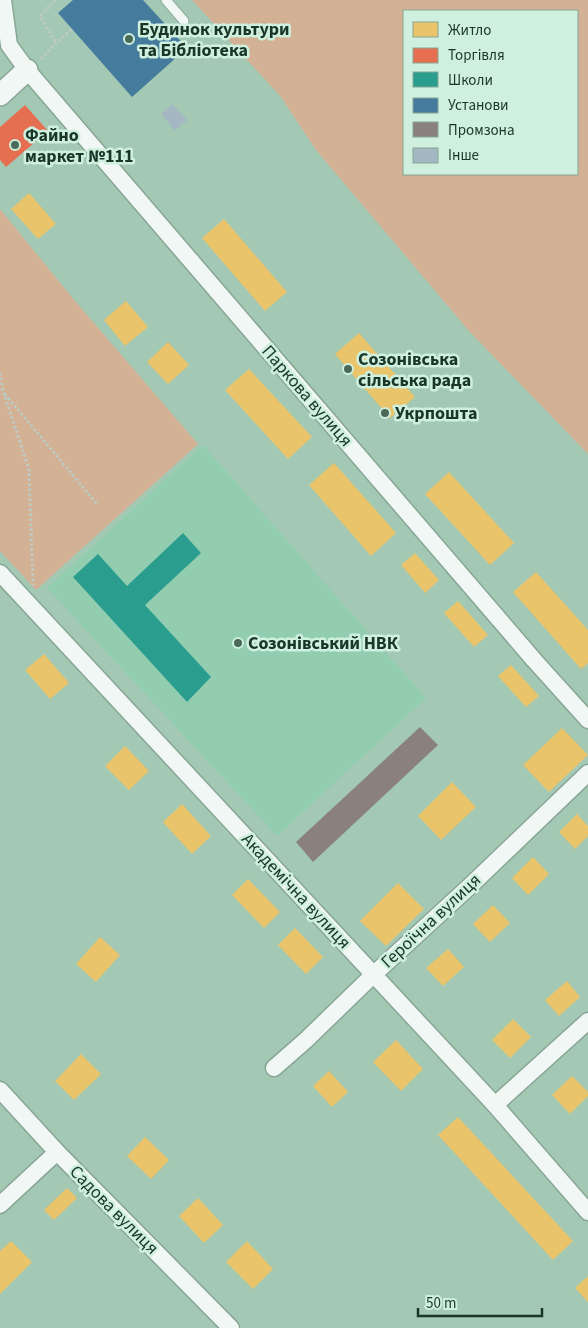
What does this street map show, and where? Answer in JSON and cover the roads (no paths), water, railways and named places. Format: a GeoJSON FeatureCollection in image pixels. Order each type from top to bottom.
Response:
{"type":"FeatureCollection","features":[{"type":"Feature","properties":{"kind":"street","name":"Паркова вулиця"},"geometry":{"type":"LineString","coordinates":[[3,0],[9,45],[27,70],[521,645],[588,720]]}},
{"type":"Feature","properties":{"kind":"street"},"geometry":{"type":"LineString","coordinates":[[0,95],[27,70]]}},
{"type":"Feature","properties":{"kind":"street","name":"Академічна вулиця"},"geometry":{"type":"LineString","coordinates":[[0,573],[495,1105],[588,1212]]}},
{"type":"Feature","properties":{"kind":"street","name":"Героїчна вулиця"},"geometry":{"type":"LineString","coordinates":[[274,1068],[470,886],[588,773]]}},
{"type":"Feature","properties":{"kind":"street"},"geometry":{"type":"LineString","coordinates":[[495,1105],[588,1021]]}},
{"type":"Feature","properties":{"kind":"street","name":"Садова вулиця"},"geometry":{"type":"LineString","coordinates":[[0,1090],[57,1152],[231,1328]]}},
{"type":"Feature","properties":{"kind":"street"},"geometry":{"type":"LineString","coordinates":[[0,1205],[57,1152]]}},
{"type":"Feature","properties":{"kind":"lane"},"geometry":{"type":"LineString","coordinates":[[166,0],[184,21]]}},
{"type":"Feature","properties":{"kind":"place","name":"Будинок культури та Бібліотека"},"geometry":{"type":"Point","coordinates":[129,39]}},
{"type":"Feature","properties":{"kind":"place","name":"Файно маркет №111"},"geometry":{"type":"Point","coordinates":[15,145]}},
{"type":"Feature","properties":{"kind":"place","name":"Созонівська сільська рада"},"geometry":{"type":"Point","coordinates":[348,369]}},
{"type":"Feature","properties":{"kind":"place","name":"Укрпошта"},"geometry":{"type":"Point","coordinates":[385,413]}},
{"type":"Feature","properties":{"kind":"place","name":"Созонівський НВК"},"geometry":{"type":"Point","coordinates":[238,643]}}]}
